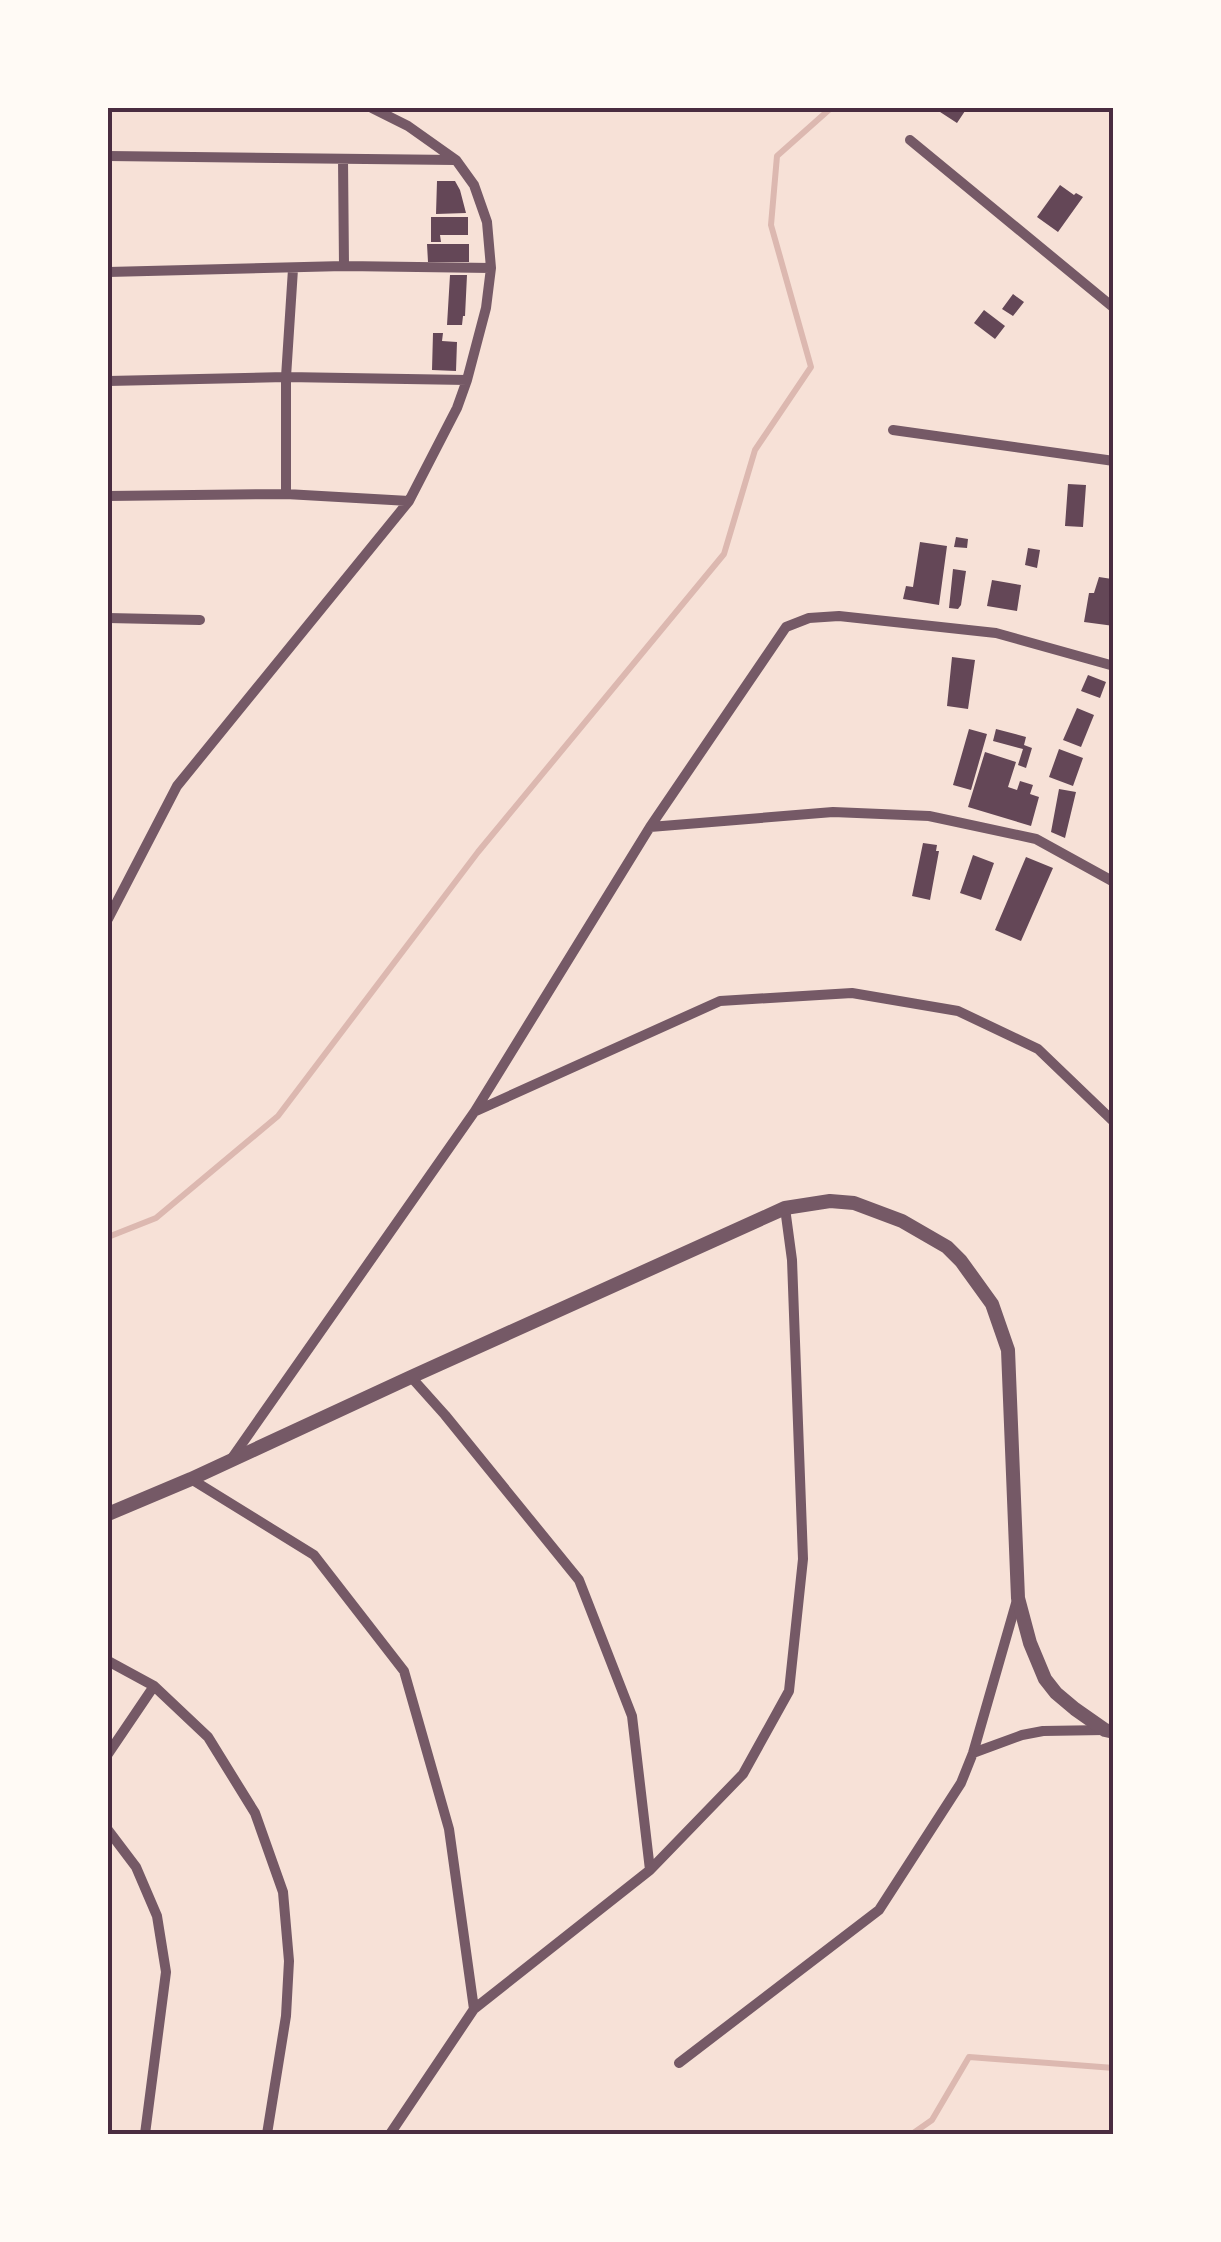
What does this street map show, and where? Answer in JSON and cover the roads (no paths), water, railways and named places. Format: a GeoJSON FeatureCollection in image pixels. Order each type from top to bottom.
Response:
{"type":"FeatureCollection","features":[{"type":"Feature","properties":{"kind":"street"},"geometry":{"type":"LineString","coordinates":[[108,919],[177,786],[409,500],[457,408],[467,380],[486,308],[490,268],[487,222],[474,185],[456,160],[408,126],[372,108]]}},
{"type":"Feature","properties":{"kind":"street"},"geometry":{"type":"LineString","coordinates":[[910,140],[1114,308]]}},
{"type":"Feature","properties":{"kind":"street"},"geometry":{"type":"LineString","coordinates":[[108,156],[456,160]]}},
{"type":"Feature","properties":{"kind":"street"},"geometry":{"type":"LineString","coordinates":[[343,159],[344,266]]}},
{"type":"Feature","properties":{"kind":"street"},"geometry":{"type":"LineString","coordinates":[[108,272],[344,266],[490,268]]}},
{"type":"Feature","properties":{"kind":"street"},"geometry":{"type":"LineString","coordinates":[[286,494],[286,377],[293,268]]}},
{"type":"Feature","properties":{"kind":"street"},"geometry":{"type":"LineString","coordinates":[[108,380],[467,380]]}},
{"type":"Feature","properties":{"kind":"street"},"geometry":{"type":"LineString","coordinates":[[893,430],[1114,461]]}},
{"type":"Feature","properties":{"kind":"street"},"geometry":{"type":"LineString","coordinates":[[108,496],[286,494],[409,500]]}},
{"type":"Feature","properties":{"kind":"street"},"geometry":{"type":"LineString","coordinates":[[231,1460],[475,1111],[650,827],[786,627],[809,618],[839,616],[996,633],[1114,666]]}},
{"type":"Feature","properties":{"kind":"street"},"geometry":{"type":"LineString","coordinates":[[108,618],[200,620]]}},
{"type":"Feature","properties":{"kind":"street"},"geometry":{"type":"LineString","coordinates":[[650,827],[832,812],[929,816],[1036,839],[1114,882]]}},
{"type":"Feature","properties":{"kind":"street"},"geometry":{"type":"LineString","coordinates":[[475,1111],[720,1001],[852,994],[958,1011],[1038,1049],[1114,1122]]}},
{"type":"Feature","properties":{"kind":"street"},"geometry":{"type":"LineString","coordinates":[[108,1514],[785,1208],[830,1201],[854,1202],[902,1221],[947,1247],[992,1304],[1008,1350],[1018,1598],[1030,1642],[1045,1679],[1056,1694],[1110,1731]]}},
{"type":"Feature","properties":{"kind":"street"},"geometry":{"type":"LineString","coordinates":[[390,2134],[474,2009],[650,1870],[744,1774],[788,1691],[804,1560],[792,1260],[785,1208]]}},
{"type":"Feature","properties":{"kind":"street"},"geometry":{"type":"LineString","coordinates":[[410,1376],[579,1580],[632,1716],[650,1870]]}},
{"type":"Feature","properties":{"kind":"street"},"geometry":{"type":"LineString","coordinates":[[191,1479],[314,1555],[404,1671],[449,1829],[474,2009]]}},
{"type":"Feature","properties":{"kind":"street"},"geometry":{"type":"LineString","coordinates":[[679,2063],[879,1910],[960,1783],[973,1753],[1018,1598]]}},
{"type":"Feature","properties":{"kind":"street"},"geometry":{"type":"LineString","coordinates":[[108,1661],[154,1686],[208,1737],[255,1814],[283,1892],[289,1960],[286,2016],[267,2134]]}},
{"type":"Feature","properties":{"kind":"street"},"geometry":{"type":"LineString","coordinates":[[108,1754],[154,1686]]}},
{"type":"Feature","properties":{"kind":"street"},"geometry":{"type":"LineString","coordinates":[[973,1753],[1042,1731],[1110,1731]]}},
{"type":"Feature","properties":{"kind":"street"},"geometry":{"type":"LineString","coordinates":[[108,1830],[136,1866],[157,1916],[166,1972],[145,2134]]}},
{"type":"Feature","properties":{"kind":"waterway"},"geometry":{"type":"LineString","coordinates":[[108,1237],[156,1218],[278,1116],[478,852],[724,554],[755,450],[811,367],[771,225],[777,156],[831,108]]}},
{"type":"Feature","properties":{"kind":"waterway"},"geometry":{"type":"LineString","coordinates":[[912,2134],[932,2120],[969,2057],[1114,2068]]}}]}
